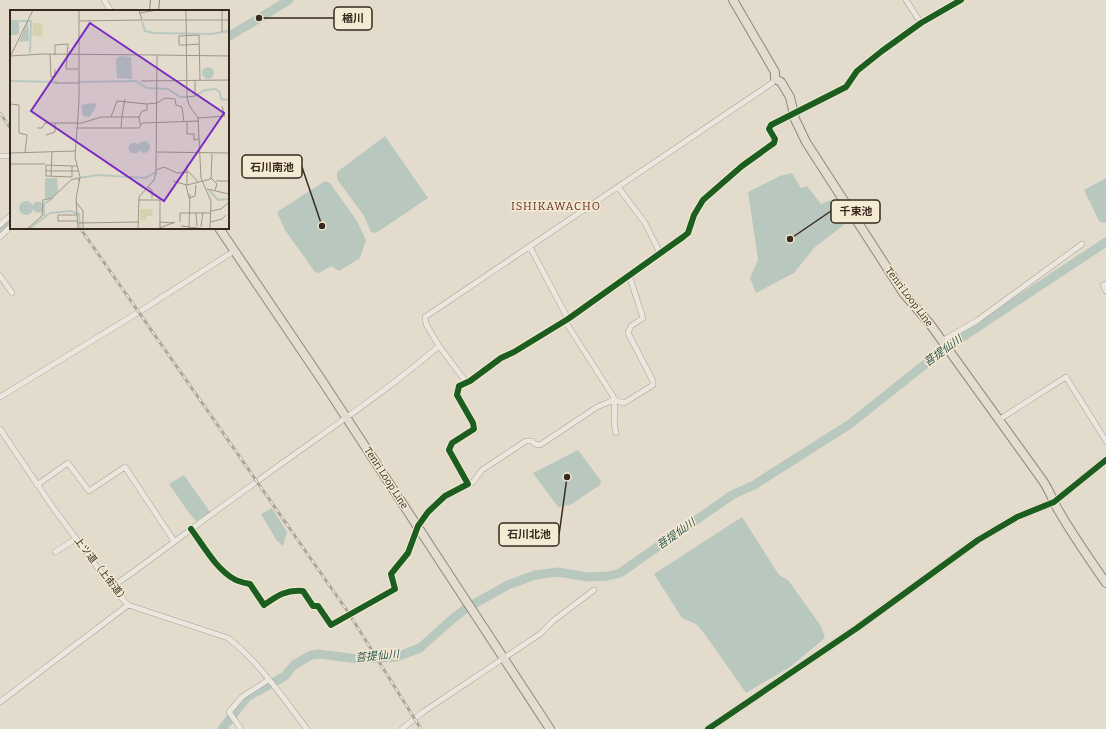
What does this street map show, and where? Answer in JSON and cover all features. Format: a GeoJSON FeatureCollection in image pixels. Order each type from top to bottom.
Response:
{"type":"FeatureCollection","features":[{"type":"Feature","properties":{"kind":"main road"},"geometry":{"type":"LineString","coordinates":[[154,10],[155,0]]}},
{"type":"Feature","properties":{"kind":"main road","name":"Tenri Loop Line"},"geometry":{"type":"LineString","coordinates":[[733,0],[775,72],[775,79],[781,82],[790,97],[795,119],[806,142],[872,246],[904,294],[1000,419],[1052,493],[1054,502],[1106,583]]}},
{"type":"Feature","properties":{"kind":"main road","name":"Tenri Loop Line"},"geometry":{"type":"LineString","coordinates":[[220,229],[418,526],[550,729]]}},
{"type":"Feature","properties":{"kind":"street"},"geometry":{"type":"LineString","coordinates":[[104,0],[110,10]]}},
{"type":"Feature","properties":{"kind":"street"},"geometry":{"type":"LineString","coordinates":[[906,0],[921,23]]}},
{"type":"Feature","properties":{"kind":"street"},"geometry":{"type":"LineString","coordinates":[[468,484],[449,450],[452,444],[474,429],[473,423],[460,403],[457,395],[459,386],[482,373],[501,358],[514,352],[566,320],[688,233],[694,215],[703,200],[774,143],[775,139],[769,129],[772,125],[846,87],[857,71],[921,23],[961,0]]}},
{"type":"Feature","properties":{"kind":"street"},"geometry":{"type":"LineString","coordinates":[[466,382],[438,346],[425,317],[772,83],[775,79]]}},
{"type":"Feature","properties":{"kind":"street"},"geometry":{"type":"LineString","coordinates":[[618,187],[644,223],[660,252]]}},
{"type":"Feature","properties":{"kind":"street"},"geometry":{"type":"LineString","coordinates":[[0,225],[10,216]]}},
{"type":"Feature","properties":{"kind":"street"},"geometry":{"type":"LineString","coordinates":[[1,233],[10,227]]}},
{"type":"Feature","properties":{"kind":"street"},"geometry":{"type":"LineString","coordinates":[[942,342],[978,320],[1082,244]]}},
{"type":"Feature","properties":{"kind":"street"},"geometry":{"type":"LineString","coordinates":[[530,247],[566,320],[614,400],[614,426],[616,433]]}},
{"type":"Feature","properties":{"kind":"street"},"geometry":{"type":"LineString","coordinates":[[0,397],[139,312],[234,251]]}},
{"type":"Feature","properties":{"kind":"street"},"geometry":{"type":"LineString","coordinates":[[191,528],[213,559],[230,577],[236,581],[250,584],[264,604],[278,595],[292,590],[303,591],[314,606],[318,606],[331,625],[395,589],[391,574],[408,553],[418,526],[439,501],[473,482],[482,470],[526,441],[532,441],[535,444],[540,445],[581,417],[614,400],[624,403],[653,385],[653,381],[628,333],[631,326],[643,318],[629,275]]}},
{"type":"Feature","properties":{"kind":"street"},"geometry":{"type":"LineString","coordinates":[[0,276],[12,293]]}},
{"type":"Feature","properties":{"kind":"street"},"geometry":{"type":"LineString","coordinates":[[1106,284],[1103,285],[1106,291]]}},
{"type":"Feature","properties":{"kind":"street"},"geometry":{"type":"LineString","coordinates":[[112,587],[191,528],[384,390],[438,346]]}},
{"type":"Feature","properties":{"kind":"street"},"geometry":{"type":"LineString","coordinates":[[1000,419],[1066,377],[1106,441]]}},
{"type":"Feature","properties":{"kind":"street","name":"上ツ道（上街道）"},"geometry":{"type":"LineString","coordinates":[[0,430],[76,539],[112,587],[128,605],[228,638],[268,680],[307,729]]}},
{"type":"Feature","properties":{"kind":"street"},"geometry":{"type":"LineString","coordinates":[[708,729],[857,628],[978,540],[1017,517],[1054,502],[1106,460]]}},
{"type":"Feature","properties":{"kind":"street"},"geometry":{"type":"LineString","coordinates":[[37,485],[68,463],[89,491],[125,468],[174,541]]}},
{"type":"Feature","properties":{"kind":"street"},"geometry":{"type":"LineString","coordinates":[[54,552],[76,539]]}},
{"type":"Feature","properties":{"kind":"street"},"geometry":{"type":"LineString","coordinates":[[402,729],[423,712],[540,634],[552,621],[594,590]]}},
{"type":"Feature","properties":{"kind":"street"},"geometry":{"type":"LineString","coordinates":[[0,702],[128,605]]}},
{"type":"Feature","properties":{"kind":"street"},"geometry":{"type":"LineString","coordinates":[[241,729],[229,712],[242,697],[268,680]]}},
{"type":"Feature","properties":{"kind":"shaded area"},"geometry":{"type":"Polygon","coordinates":[[[385,136],[428,198],[376,233],[371,232],[364,216],[337,179],[337,172],[385,136]]]}},
{"type":"Feature","properties":{"kind":"shaded area"},"geometry":{"type":"Polygon","coordinates":[[[792,173],[801,188],[807,186],[821,204],[831,200],[845,224],[814,248],[794,273],[756,293],[750,278],[758,260],[748,192],[780,176],[792,173]]]}},
{"type":"Feature","properties":{"kind":"shaded area"},"geometry":{"type":"Polygon","coordinates":[[[1106,178],[1106,222],[1104,223],[1099,221],[1084,190],[1106,178]]]}},
{"type":"Feature","properties":{"kind":"shaded area"},"geometry":{"type":"Polygon","coordinates":[[[325,181],[330,183],[357,221],[366,240],[360,258],[339,271],[331,266],[319,273],[315,272],[285,230],[277,212],[325,181]]]}},
{"type":"Feature","properties":{"kind":"shaded area"},"geometry":{"type":"Polygon","coordinates":[[[578,450],[601,481],[600,485],[570,505],[558,507],[533,473],[578,450]]]}},
{"type":"Feature","properties":{"kind":"shaded area"},"geometry":{"type":"Polygon","coordinates":[[[184,475],[210,512],[196,521],[169,484],[184,475]]]}},
{"type":"Feature","properties":{"kind":"shaded area"},"geometry":{"type":"Polygon","coordinates":[[[272,508],[287,532],[283,546],[277,541],[261,514],[272,508]]]}},
{"type":"Feature","properties":{"kind":"shaded area"},"geometry":{"type":"Polygon","coordinates":[[[742,517],[779,575],[788,580],[821,626],[825,638],[790,667],[746,693],[704,633],[696,624],[682,618],[654,574],[742,517]]]}},
{"type":"Feature","properties":{"kind":"waterway"},"geometry":{"type":"LineString","coordinates":[[229,36],[289,0]]}},
{"type":"Feature","properties":{"kind":"waterway"},"geometry":{"type":"LineString","coordinates":[[0,232],[10,222]]}},
{"type":"Feature","properties":{"kind":"waterway","name":"菩提仙川"},"geometry":{"type":"LineString","coordinates":[[222,729],[247,697],[285,676],[294,665],[311,655],[318,654],[358,659],[396,657],[420,648],[465,609],[508,585],[535,575],[558,572],[588,577],[608,576],[620,573],[732,495],[754,485],[850,424],[943,350],[1106,242]]}},
{"type":"Feature","properties":{"kind":"railway"},"geometry":{"type":"LineString","coordinates":[[0,113],[10,128]]}},
{"type":"Feature","properties":{"kind":"railway"},"geometry":{"type":"LineString","coordinates":[[81,229],[348,612],[421,729]]}},
{"type":"Feature","properties":{"kind":"cycle path"},"geometry":{"type":"LineString","coordinates":[[191,529],[221,569],[227,575],[236,580],[250,584],[264,605],[287,592],[303,591],[313,606],[318,606],[331,625],[395,589],[391,574],[408,553],[418,526],[428,512],[445,496],[468,484],[449,450],[452,443],[474,429],[473,423],[457,395],[459,386],[470,381],[501,358],[514,352],[568,319],[683,237],[688,233],[694,215],[703,200],[742,166],[774,143],[775,139],[769,129],[771,125],[846,87],[857,71],[882,51],[921,23],[961,0]]}},
{"type":"Feature","properties":{"kind":"cycle path"},"geometry":{"type":"LineString","coordinates":[[708,729],[857,628],[978,540],[1017,517],[1054,502],[1106,460]]}},
{"type":"Feature","properties":{"kind":"place","name":"楢川"},"geometry":{"type":"Point","coordinates":[259,18]}},
{"type":"Feature","properties":{"kind":"place","name":"石川南池"},"geometry":{"type":"Point","coordinates":[322,226]}},
{"type":"Feature","properties":{"kind":"place","name":"千束池"},"geometry":{"type":"Point","coordinates":[790,239]}},
{"type":"Feature","properties":{"kind":"place","name":"石川北池"},"geometry":{"type":"Point","coordinates":[567,477]}},
{"type":"Feature","properties":{"kind":"district","name":"ISHIKAWACHO"},"geometry":{"type":"Point","coordinates":[556,206]}}]}
